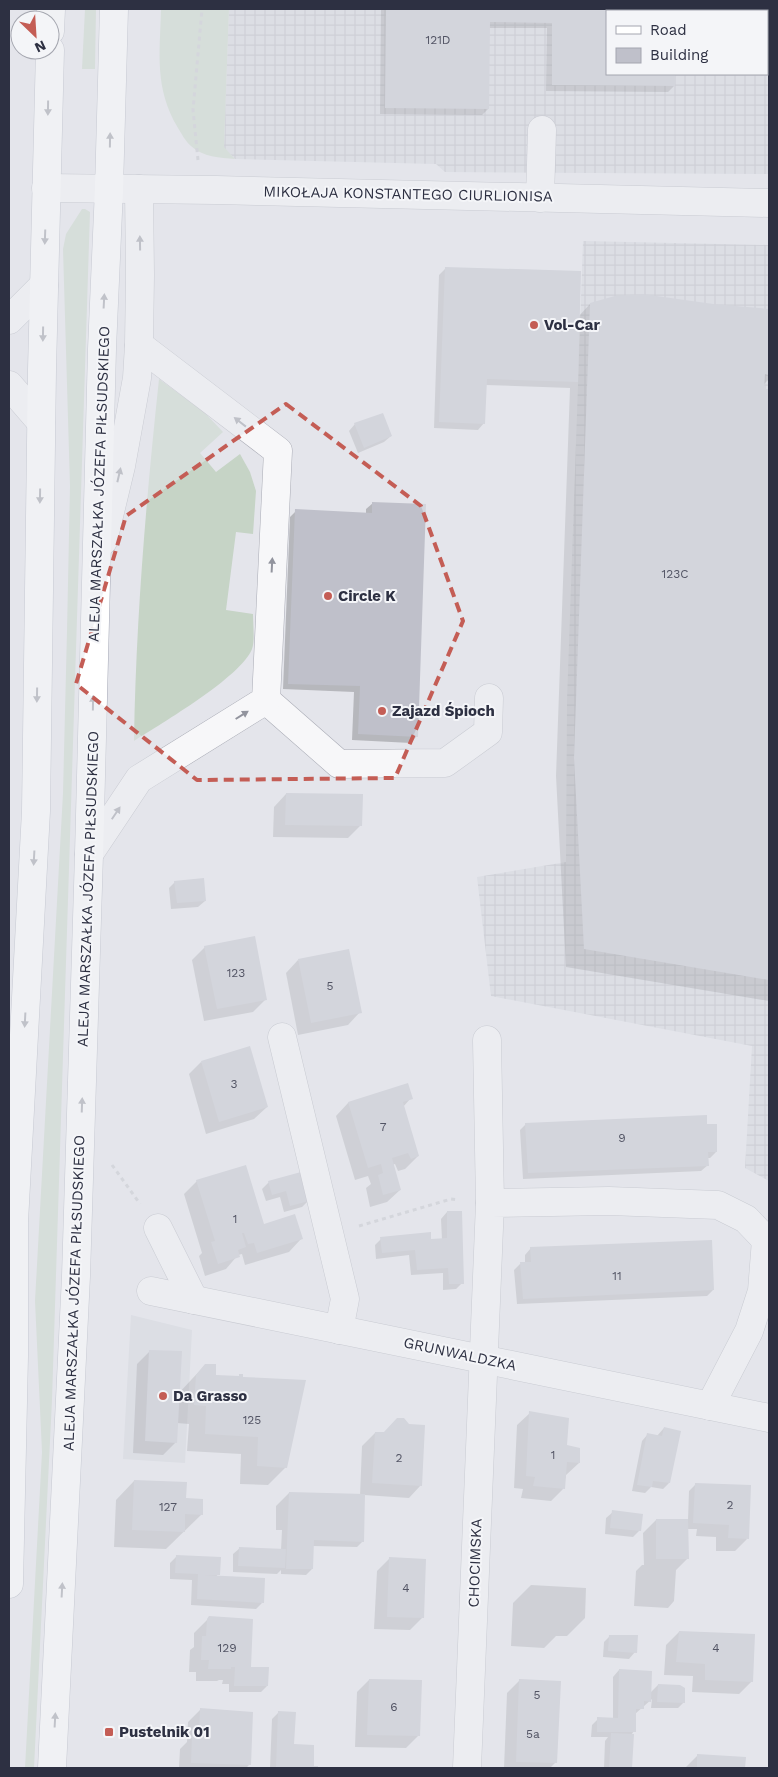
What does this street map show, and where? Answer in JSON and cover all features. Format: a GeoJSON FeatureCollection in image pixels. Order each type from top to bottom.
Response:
{"type":"FeatureCollection","features":[{"type":"Feature","properties":{"kind":"main road","name":"ALEJA MARSZAŁKA JÓZEFA PIŁSUDSKIEGO"},"geometry":{"type":"LineString","coordinates":[[52,1768],[76,1286],[102,349],[114,9]]}},
{"type":"Feature","properties":{"kind":"main road"},"geometry":{"type":"LineString","coordinates":[[9,1584],[14,1356],[14,1222],[36,811],[41,422],[50,60]]}},
{"type":"Feature","properties":{"kind":"street"},"geometry":{"type":"LineString","coordinates":[[540,198],[542,130]]}},
{"type":"Feature","properties":{"kind":"street","name":"MIKOŁAJA KONSTANTEGO CIURLIONISA"},"geometry":{"type":"LineString","coordinates":[[46,188],[769,203]]}},
{"type":"Feature","properties":{"kind":"street"},"geometry":{"type":"LineString","coordinates":[[96,574],[121,466],[137,378],[140,345],[139,189]]}},
{"type":"Feature","properties":{"kind":"street"},"geometry":{"type":"LineString","coordinates":[[9,320],[44,285]]}},
{"type":"Feature","properties":{"kind":"street"},"geometry":{"type":"LineString","coordinates":[[140,345],[278,451],[266,700]]}},
{"type":"Feature","properties":{"kind":"street"},"geometry":{"type":"LineString","coordinates":[[9,385],[41,422]]}},
{"type":"Feature","properties":{"kind":"street"},"geometry":{"type":"LineString","coordinates":[[266,700],[340,764],[349,764],[445,763],[488,732],[489,698]]}},
{"type":"Feature","properties":{"kind":"street"},"geometry":{"type":"LineString","coordinates":[[89,854],[139,779],[266,700]]}},
{"type":"Feature","properties":{"kind":"street"},"geometry":{"type":"LineString","coordinates":[[282,1037],[345,1300],[339,1330]]}},
{"type":"Feature","properties":{"kind":"street","name":"CHOCIMSKA"},"geometry":{"type":"LineString","coordinates":[[467,1768],[490,1203],[487,1040]]}},
{"type":"Feature","properties":{"kind":"street"},"geometry":{"type":"LineString","coordinates":[[490,1203],[609,1201],[718,1205],[746,1219],[768,1239],[762,1291],[749,1331],[710,1406]]}},
{"type":"Feature","properties":{"kind":"street"},"geometry":{"type":"LineString","coordinates":[[158,1228],[194,1300]]}},
{"type":"Feature","properties":{"kind":"street","name":"GRUNWALDZKA"},"geometry":{"type":"LineString","coordinates":[[151,1291],[769,1418]]}},
{"type":"Feature","properties":{"kind":"path"},"geometry":{"type":"LineString","coordinates":[[198,160],[193,110],[202,9]]}},
{"type":"Feature","properties":{"kind":"path"},"geometry":{"type":"LineString","coordinates":[[112,1165],[158,1228]]}},
{"type":"Feature","properties":{"kind":"path"},"geometry":{"type":"LineString","coordinates":[[329,1235],[451,1199],[490,1203]]}},
{"type":"Feature","properties":{"kind":"highlighted area"},"geometry":{"type":"Polygon","coordinates":[[[286,404],[421,506],[463,621],[395,778],[197,780],[76,684],[126,516],[286,404]]]}},
{"type":"Feature","properties":{"kind":"shaded area"},"geometry":{"type":"Polygon","coordinates":[[[229,9],[769,9],[769,174],[445,172],[436,164],[235,159],[224,148],[229,9]]]}},
{"type":"Feature","properties":{"kind":"shaded area"},"geometry":{"type":"Polygon","coordinates":[[[583,241],[769,245],[769,1181],[745,1168],[752,1046],[491,996],[477,877],[566,862],[567,701],[583,241]]]}},
{"type":"Feature","properties":{"kind":"shaded area"},"geometry":{"type":"Polygon","coordinates":[[[131,1315],[192,1330],[185,1463],[123,1459],[131,1315]]]}},
{"type":"Feature","properties":{"kind":"green space"},"geometry":{"type":"Polygon","coordinates":[[[85,9],[96,9],[95,69],[82,69],[85,9]]]}},
{"type":"Feature","properties":{"kind":"green space"},"geometry":{"type":"Polygon","coordinates":[[[161,9],[229,9],[224,147],[235,159],[212,156],[196,150],[184,137],[170,113],[160,70],[161,9]]]}},
{"type":"Feature","properties":{"kind":"green space"},"geometry":{"type":"Polygon","coordinates":[[[82,209],[90,212],[52,1400],[34,1768],[25,1768],[42,1452],[35,1301],[63,793],[70,486],[63,249],[66,234],[82,209]]]}},
{"type":"Feature","properties":{"kind":"green space"},"geometry":{"type":"Polygon","coordinates":[[[159,379],[204,412],[223,432],[200,453],[216,472],[240,454],[250,472],[256,491],[253,534],[236,532],[226,610],[253,614],[253,641],[252,649],[233,673],[199,699],[134,741],[142,560],[159,379]]]}},
{"type":"Feature","properties":{"kind":"building"},"geometry":{"type":"Polygon","coordinates":[[[386,9],[676,9],[606,10],[606,75],[675,75],[675,86],[552,85],[552,23],[490,22],[489,109],[385,108],[386,9]]]}},
{"type":"Feature","properties":{"kind":"building"},"geometry":{"type":"Polygon","coordinates":[[[445,267],[581,271],[578,382],[487,379],[485,424],[439,422],[445,267]]]}},
{"type":"Feature","properties":{"kind":"building"},"geometry":{"type":"Polygon","coordinates":[[[642,294],[713,304],[769,309],[769,375],[765,374],[764,389],[769,389],[769,980],[584,949],[574,758],[590,303],[615,296],[642,294]]]}},
{"type":"Feature","properties":{"kind":"building"},"geometry":{"type":"Polygon","coordinates":[[[383,413],[392,436],[364,448],[354,423],[383,413]]]}},
{"type":"Feature","properties":{"kind":"building"},"geometry":{"type":"Polygon","coordinates":[[[372,502],[426,504],[418,737],[358,734],[360,686],[288,684],[295,509],[372,513],[372,502]]]}},
{"type":"Feature","properties":{"kind":"building"},"geometry":{"type":"Polygon","coordinates":[[[286,793],[363,794],[362,826],[285,825],[286,793]]]}},
{"type":"Feature","properties":{"kind":"building"},"geometry":{"type":"Polygon","coordinates":[[[204,878],[206,901],[177,903],[174,881],[204,878]]]}},
{"type":"Feature","properties":{"kind":"building"},"geometry":{"type":"Polygon","coordinates":[[[255,936],[267,1000],[217,1009],[204,946],[255,936]]]}},
{"type":"Feature","properties":{"kind":"building"},"geometry":{"type":"Polygon","coordinates":[[[349,949],[362,1013],[311,1023],[298,959],[349,949]]]}},
{"type":"Feature","properties":{"kind":"building"},"geometry":{"type":"Polygon","coordinates":[[[250,1046],[268,1107],[219,1122],[201,1061],[250,1046]]]}},
{"type":"Feature","properties":{"kind":"building"},"geometry":{"type":"Polygon","coordinates":[[[408,1083],[413,1099],[403,1102],[419,1156],[411,1159],[408,1153],[392,1158],[401,1190],[383,1195],[378,1175],[383,1173],[381,1164],[368,1168],[348,1102],[408,1083]]]}},
{"type":"Feature","properties":{"kind":"building"},"geometry":{"type":"Polygon","coordinates":[[[707,1115],[707,1124],[717,1124],[717,1152],[708,1152],[709,1166],[528,1173],[525,1123],[707,1115]]]}},
{"type":"Feature","properties":{"kind":"building"},"geometry":{"type":"Polygon","coordinates":[[[246,1165],[264,1224],[295,1214],[303,1239],[257,1253],[254,1243],[248,1244],[244,1233],[242,1233],[246,1247],[238,1250],[240,1257],[218,1264],[211,1242],[215,1241],[196,1180],[246,1165]]]}},
{"type":"Feature","properties":{"kind":"building"},"geometry":{"type":"Polygon","coordinates":[[[301,1172],[309,1201],[290,1206],[286,1191],[272,1195],[268,1181],[301,1172]]]}},
{"type":"Feature","properties":{"kind":"building"},"geometry":{"type":"Polygon","coordinates":[[[447,1211],[462,1211],[464,1284],[449,1284],[448,1268],[417,1270],[415,1250],[382,1253],[380,1237],[431,1232],[431,1239],[447,1238],[447,1211]]]}},
{"type":"Feature","properties":{"kind":"building"},"geometry":{"type":"Polygon","coordinates":[[[712,1240],[714,1290],[523,1299],[520,1262],[531,1262],[530,1247],[712,1240]]]}},
{"type":"Feature","properties":{"kind":"building","name":"Da Grasso"},"geometry":{"type":"Polygon","coordinates":[[[149,1350],[182,1351],[177,1443],[145,1441],[149,1350]]]}},
{"type":"Feature","properties":{"kind":"building"},"geometry":{"type":"Polygon","coordinates":[[[205,1364],[216,1364],[216,1375],[239,1376],[239,1374],[243,1374],[243,1377],[306,1380],[287,1468],[257,1466],[258,1437],[205,1434],[206,1406],[194,1405],[196,1375],[205,1364]]]}},
{"type":"Feature","properties":{"kind":"building"},"geometry":{"type":"Polygon","coordinates":[[[529,1411],[569,1418],[567,1445],[580,1448],[580,1463],[567,1462],[565,1489],[533,1486],[535,1477],[526,1476],[529,1411]]]}},
{"type":"Feature","properties":{"kind":"building"},"geometry":{"type":"Polygon","coordinates":[[[397,1418],[404,1418],[409,1424],[425,1425],[422,1486],[372,1483],[375,1432],[384,1432],[397,1418]]]}},
{"type":"Feature","properties":{"kind":"building"},"geometry":{"type":"Polygon","coordinates":[[[664,1427],[681,1431],[670,1483],[653,1481],[652,1487],[637,1485],[647,1433],[662,1436],[664,1427]]]}},
{"type":"Feature","properties":{"kind":"building"},"geometry":{"type":"Polygon","coordinates":[[[134,1480],[187,1482],[186,1498],[203,1499],[203,1515],[185,1514],[185,1532],[132,1530],[134,1480]]]}},
{"type":"Feature","properties":{"kind":"building"},"geometry":{"type":"Polygon","coordinates":[[[695,1483],[751,1485],[749,1539],[728,1538],[729,1525],[693,1523],[695,1483]]]}},
{"type":"Feature","properties":{"kind":"building"},"geometry":{"type":"Polygon","coordinates":[[[289,1492],[365,1494],[364,1542],[314,1540],[313,1569],[286,1569],[289,1492]]]}},
{"type":"Feature","properties":{"kind":"building"},"geometry":{"type":"Polygon","coordinates":[[[612,1510],[643,1514],[641,1531],[610,1528],[612,1510]]]}},
{"type":"Feature","properties":{"kind":"building"},"geometry":{"type":"Polygon","coordinates":[[[656,1519],[688,1519],[689,1559],[656,1559],[656,1519]]]}},
{"type":"Feature","properties":{"kind":"building"},"geometry":{"type":"Polygon","coordinates":[[[239,1547],[286,1549],[285,1568],[238,1566],[239,1547]]]}},
{"type":"Feature","properties":{"kind":"building"},"geometry":{"type":"Polygon","coordinates":[[[176,1555],[221,1557],[220,1575],[204,1575],[265,1578],[264,1603],[197,1599],[198,1574],[175,1573],[176,1555]]]}},
{"type":"Feature","properties":{"kind":"building"},"geometry":{"type":"Polygon","coordinates":[[[389,1557],[426,1559],[424,1618],[387,1617],[389,1557]]]}},
{"type":"Feature","properties":{"kind":"building"},"geometry":{"type":"Polygon","coordinates":[[[209,1616],[253,1619],[251,1667],[269,1667],[268,1686],[234,1686],[235,1667],[231,1667],[231,1669],[208,1669],[209,1660],[201,1660],[202,1636],[206,1636],[207,1619],[209,1616]]]}},
{"type":"Feature","properties":{"kind":"building"},"geometry":{"type":"Polygon","coordinates":[[[679,1631],[755,1634],[753,1682],[705,1680],[705,1664],[676,1662],[679,1631]]]}},
{"type":"Feature","properties":{"kind":"building"},"geometry":{"type":"Polygon","coordinates":[[[609,1635],[638,1635],[637,1653],[608,1651],[609,1635]]]}},
{"type":"Feature","properties":{"kind":"building"},"geometry":{"type":"Polygon","coordinates":[[[619,1669],[652,1671],[651,1702],[644,1701],[644,1709],[636,1709],[636,1732],[597,1732],[597,1717],[618,1718],[619,1669]]]}},
{"type":"Feature","properties":{"kind":"building"},"geometry":{"type":"Polygon","coordinates":[[[369,1679],[422,1680],[420,1736],[367,1735],[369,1679]]]}},
{"type":"Feature","properties":{"kind":"building"},"geometry":{"type":"Polygon","coordinates":[[[519,1679],[561,1681],[557,1763],[516,1762],[519,1679]]]}},
{"type":"Feature","properties":{"kind":"building"},"geometry":{"type":"Polygon","coordinates":[[[658,1684],[680,1685],[685,1688],[685,1703],[657,1702],[658,1684]]]}},
{"type":"Feature","properties":{"kind":"building"},"geometry":{"type":"Polygon","coordinates":[[[200,1708],[253,1712],[251,1765],[191,1763],[192,1735],[199,1736],[200,1708]]]}},
{"type":"Feature","properties":{"kind":"building"},"geometry":{"type":"Polygon","coordinates":[[[278,1711],[296,1712],[294,1744],[314,1745],[314,1766],[318,1766],[318,1768],[276,1768],[278,1711]]]}},
{"type":"Feature","properties":{"kind":"building"},"geometry":{"type":"Polygon","coordinates":[[[611,1733],[634,1734],[632,1768],[609,1768],[611,1733]]]}},
{"type":"Feature","properties":{"kind":"building"},"geometry":{"type":"Polygon","coordinates":[[[697,1754],[746,1757],[745,1768],[697,1768],[697,1754]]]}},
{"type":"Feature","properties":{"kind":"place","name":"Vol-Car"},"geometry":{"type":"Point","coordinates":[534,325]}},
{"type":"Feature","properties":{"kind":"place","name":"Circle K"},"geometry":{"type":"Point","coordinates":[328,596]}},
{"type":"Feature","properties":{"kind":"place","name":"Zajazd Śpioch"},"geometry":{"type":"Point","coordinates":[382,711]}},
{"type":"Feature","properties":{"kind":"place","name":"Da Grasso"},"geometry":{"type":"Point","coordinates":[163,1396]}},
{"type":"Feature","properties":{"kind":"place","name":"Pustelnik 01"},"geometry":{"type":"Point","coordinates":[109,1732]}}]}
